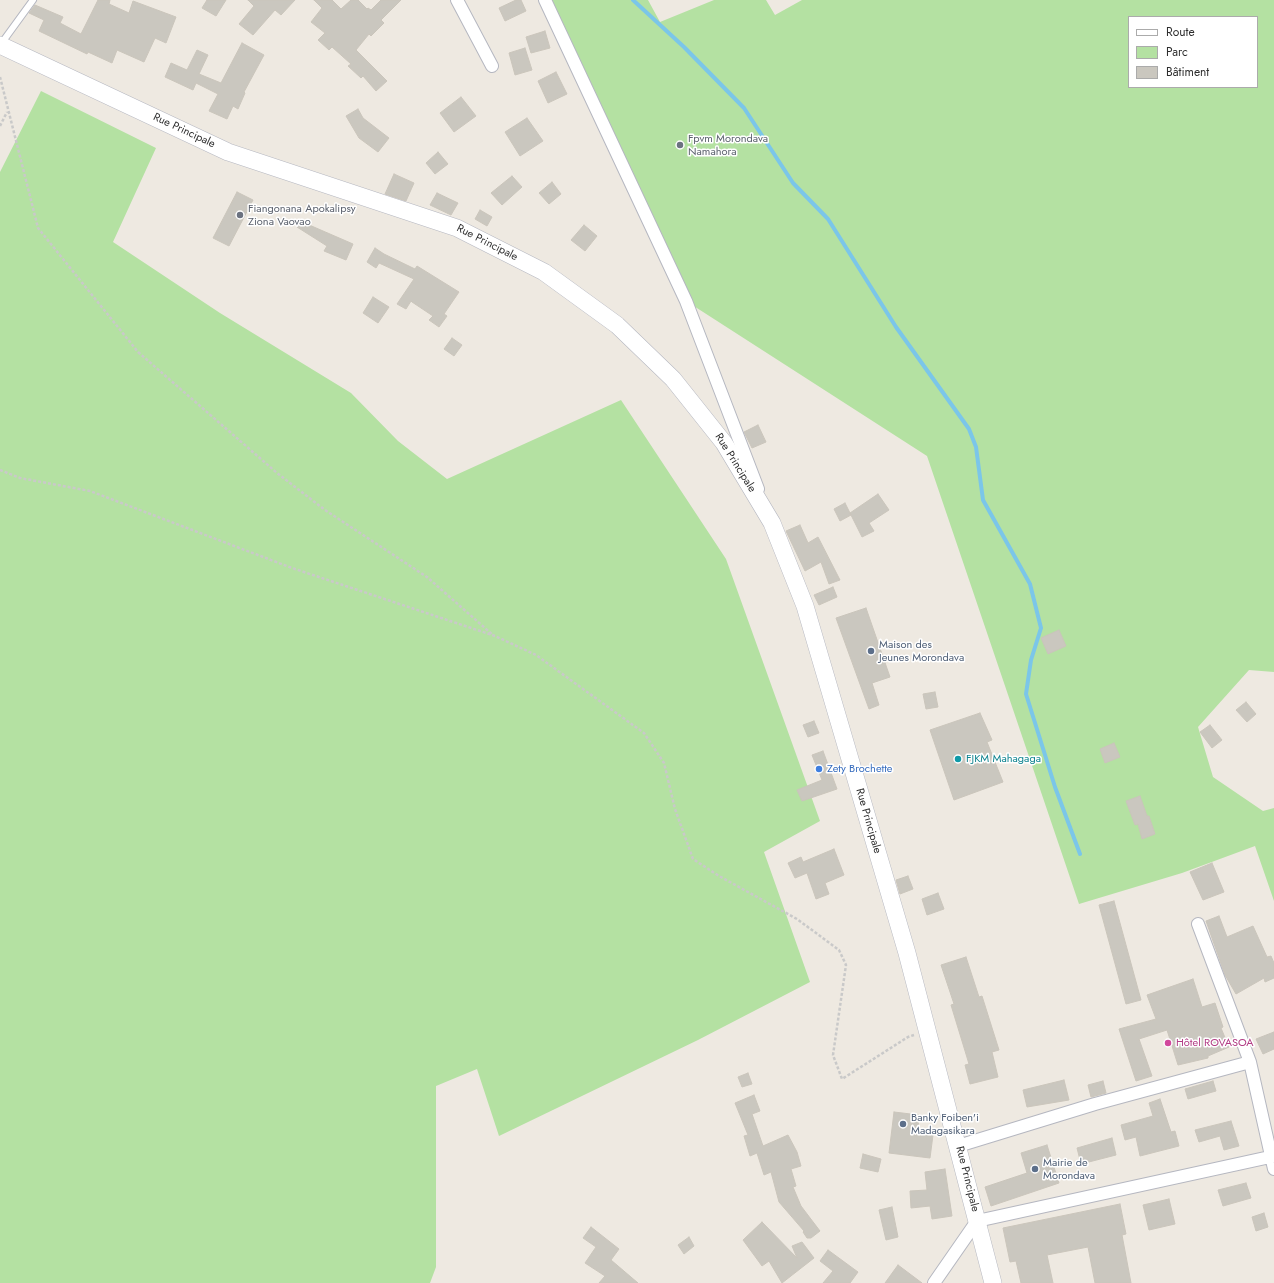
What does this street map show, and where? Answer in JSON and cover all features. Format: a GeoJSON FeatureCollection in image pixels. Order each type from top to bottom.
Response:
{"type":"FeatureCollection","features":[{"type":"Feature","properties":{"kind":"main road","name":"Rue Principale"},"geometry":{"type":"LineString","coordinates":[[0,45],[228,152],[457,228],[544,272],[617,325],[673,379],[724,443],[772,523],[805,606],[907,953],[993,1283]]}},
{"type":"Feature","properties":{"kind":"street"},"geometry":{"type":"LineString","coordinates":[[457,0],[492,66]]}},
{"type":"Feature","properties":{"kind":"street"},"geometry":{"type":"LineString","coordinates":[[545,0],[686,301],[772,523]]}},
{"type":"Feature","properties":{"kind":"street"},"geometry":{"type":"LineString","coordinates":[[1198,924],[1250,1062],[1274,1169]]}},
{"type":"Feature","properties":{"kind":"street"},"geometry":{"type":"LineString","coordinates":[[958,1146],[1095,1104],[1250,1062]]}},
{"type":"Feature","properties":{"kind":"street"},"geometry":{"type":"LineString","coordinates":[[934,1283],[977,1222],[1272,1156]]}},
{"type":"Feature","properties":{"kind":"lane"},"geometry":{"type":"LineString","coordinates":[[0,45],[33,0]]}},
{"type":"Feature","properties":{"kind":"path"},"geometry":{"type":"LineString","coordinates":[[0,77],[7,111],[38,228],[138,352],[277,473],[326,510],[427,577],[495,636]]}},
{"type":"Feature","properties":{"kind":"path"},"geometry":{"type":"LineString","coordinates":[[0,126],[7,111]]}},
{"type":"Feature","properties":{"kind":"path"},"geometry":{"type":"LineString","coordinates":[[0,470],[20,478],[90,491],[292,568],[495,636],[536,656],[644,734],[664,763],[675,809],[693,859],[719,876],[797,919],[839,950],[846,965],[833,1055],[842,1079],[908,1037],[928,1031]]}},
{"type":"Feature","properties":{"kind":"green space"},"geometry":{"type":"Polygon","coordinates":[[[545,0],[648,0],[660,22],[714,0],[766,0],[775,15],[802,0],[1274,0],[1274,672],[1249,670],[1198,727],[1213,777],[1263,811],[1274,808],[1274,901],[1255,846],[1182,873],[1079,904],[927,456],[686,301],[545,0]]]}},
{"type":"Feature","properties":{"kind":"green space"},"geometry":{"type":"Polygon","coordinates":[[[41,91],[156,148],[113,242],[220,313],[351,393],[398,441],[447,479],[621,400],[726,559],[820,821],[764,852],[810,982],[698,1040],[499,1136],[477,1069],[436,1086],[436,1267],[430,1283],[0,1283],[0,172],[41,91]]]}},
{"type":"Feature","properties":{"kind":"building"},"geometry":{"type":"Polygon","coordinates":[[[98,0],[110,0],[109,4],[129,13],[133,1],[176,17],[166,43],[155,38],[144,62],[117,50],[112,63],[88,52],[87,54],[39,31],[44,20],[29,13],[35,5],[63,17],[60,23],[81,34],[98,0]]]}},
{"type":"Feature","properties":{"kind":"building"},"geometry":{"type":"Polygon","coordinates":[[[207,0],[226,0],[216,16],[202,8],[207,0]]]}},
{"type":"Feature","properties":{"kind":"building"},"geometry":{"type":"Polygon","coordinates":[[[248,0],[295,0],[281,15],[275,10],[253,35],[239,24],[254,6],[248,0]]]}},
{"type":"Feature","properties":{"kind":"building"},"geometry":{"type":"Polygon","coordinates":[[[314,0],[332,0],[341,9],[351,0],[358,0],[367,9],[368,8],[371,10],[381,0],[401,0],[381,20],[384,23],[371,36],[369,34],[356,50],[387,81],[376,91],[363,76],[361,78],[348,66],[351,64],[332,47],[329,50],[318,40],[325,33],[311,22],[322,8],[314,0]]]}},
{"type":"Feature","properties":{"kind":"building"},"geometry":{"type":"Polygon","coordinates":[[[516,0],[521,0],[526,11],[505,21],[499,8],[516,0]]]}},
{"type":"Feature","properties":{"kind":"building"},"geometry":{"type":"Polygon","coordinates":[[[545,31],[550,48],[531,53],[526,37],[545,31]]]}},
{"type":"Feature","properties":{"kind":"building"},"geometry":{"type":"Polygon","coordinates":[[[242,43],[264,55],[244,92],[245,93],[238,109],[233,106],[227,119],[209,111],[218,94],[196,83],[193,90],[165,77],[171,63],[187,70],[197,50],[208,55],[199,74],[221,83],[242,43]]]}},
{"type":"Feature","properties":{"kind":"building"},"geometry":{"type":"Polygon","coordinates":[[[525,48],[532,70],[515,75],[509,53],[525,48]]]}},
{"type":"Feature","properties":{"kind":"building"},"geometry":{"type":"Polygon","coordinates":[[[556,72],[567,94],[548,103],[538,81],[556,72]]]}},
{"type":"Feature","properties":{"kind":"building"},"geometry":{"type":"Polygon","coordinates":[[[461,97],[476,116],[454,132],[440,113],[461,97]]]}},
{"type":"Feature","properties":{"kind":"building"},"geometry":{"type":"Polygon","coordinates":[[[358,109],[363,118],[389,138],[378,152],[359,138],[346,116],[358,109]]]}},
{"type":"Feature","properties":{"kind":"building"},"geometry":{"type":"Polygon","coordinates":[[[527,118],[543,141],[520,156],[505,132],[527,118]]]}},
{"type":"Feature","properties":{"kind":"building"},"geometry":{"type":"Polygon","coordinates":[[[438,152],[448,164],[435,174],[426,163],[438,152]]]}},
{"type":"Feature","properties":{"kind":"building"},"geometry":{"type":"Polygon","coordinates":[[[394,174],[414,183],[406,201],[385,194],[394,174]]]}},
{"type":"Feature","properties":{"kind":"building"},"geometry":{"type":"Polygon","coordinates":[[[512,176],[522,187],[502,205],[491,193],[512,176]]]}},
{"type":"Feature","properties":{"kind":"building"},"geometry":{"type":"Polygon","coordinates":[[[552,182],[561,194],[549,204],[539,193],[552,182]]]}},
{"type":"Feature","properties":{"kind":"building"},"geometry":{"type":"Polygon","coordinates":[[[237,192],[253,200],[229,246],[213,238],[237,192]]]}},
{"type":"Feature","properties":{"kind":"building"},"geometry":{"type":"Polygon","coordinates":[[[437,193],[458,203],[451,215],[430,205],[437,193]]]}},
{"type":"Feature","properties":{"kind":"building"},"geometry":{"type":"Polygon","coordinates":[[[480,210],[492,217],[487,226],[475,219],[480,210]]]}},
{"type":"Feature","properties":{"kind":"building"},"geometry":{"type":"Polygon","coordinates":[[[300,221],[353,244],[346,260],[324,251],[327,246],[297,227],[300,221]]]}},
{"type":"Feature","properties":{"kind":"building"},"geometry":{"type":"Polygon","coordinates":[[[584,225],[597,236],[585,251],[571,240],[584,225]]]}},
{"type":"Feature","properties":{"kind":"building"},"geometry":{"type":"Polygon","coordinates":[[[375,248],[415,269],[417,266],[459,292],[444,314],[447,316],[439,327],[429,320],[433,316],[411,301],[406,309],[397,304],[414,279],[379,263],[376,268],[367,262],[375,248]]]}},
{"type":"Feature","properties":{"kind":"building"},"geometry":{"type":"Polygon","coordinates":[[[373,297],[389,307],[378,323],[363,313],[373,297]]]}},
{"type":"Feature","properties":{"kind":"building"},"geometry":{"type":"Polygon","coordinates":[[[452,338],[462,345],[454,356],[444,349],[452,338]]]}},
{"type":"Feature","properties":{"kind":"building"},"geometry":{"type":"Polygon","coordinates":[[[758,425],[766,442],[752,448],[744,432],[758,425]]]}},
{"type":"Feature","properties":{"kind":"building"},"geometry":{"type":"Polygon","coordinates":[[[878,494],[889,510],[869,523],[874,531],[862,537],[850,513],[878,494]]]}},
{"type":"Feature","properties":{"kind":"building"},"geometry":{"type":"Polygon","coordinates":[[[845,503],[851,515],[840,521],[834,509],[845,503]]]}},
{"type":"Feature","properties":{"kind":"building"},"geometry":{"type":"Polygon","coordinates":[[[800,525],[808,543],[818,537],[840,580],[829,584],[821,562],[805,571],[786,531],[800,525]]]}},
{"type":"Feature","properties":{"kind":"building"},"geometry":{"type":"Polygon","coordinates":[[[833,587],[837,597],[819,605],[814,595],[833,587]]]}},
{"type":"Feature","properties":{"kind":"building"},"geometry":{"type":"Polygon","coordinates":[[[866,608],[890,677],[872,683],[879,705],[869,709],[836,618],[866,608]]]}},
{"type":"Feature","properties":{"kind":"building"},"geometry":{"type":"Polygon","coordinates":[[[1059,630],[1066,646],[1048,654],[1041,638],[1059,630]]]}},
{"type":"Feature","properties":{"kind":"building"},"geometry":{"type":"Polygon","coordinates":[[[935,692],[938,707],[926,709],[923,694],[935,692]]]}},
{"type":"Feature","properties":{"kind":"building"},"geometry":{"type":"Polygon","coordinates":[[[1246,702],[1256,714],[1247,722],[1236,710],[1246,702]]]}},
{"type":"Feature","properties":{"kind":"building","name":"FJKM Mahagaga"},"geometry":{"type":"Polygon","coordinates":[[[980,713],[992,740],[987,742],[1003,782],[954,800],[930,730],[980,713]]]}},
{"type":"Feature","properties":{"kind":"building"},"geometry":{"type":"Polygon","coordinates":[[[814,721],[819,733],[808,737],[803,725],[814,721]]]}},
{"type":"Feature","properties":{"kind":"building"},"geometry":{"type":"Polygon","coordinates":[[[1210,725],[1222,740],[1212,748],[1200,732],[1210,725]]]}},
{"type":"Feature","properties":{"kind":"building"},"geometry":{"type":"Polygon","coordinates":[[[1114,743],[1120,757],[1105,763],[1100,749],[1114,743]]]}},
{"type":"Feature","properties":{"kind":"building"},"geometry":{"type":"Polygon","coordinates":[[[823,751],[837,789],[802,801],[797,790],[822,780],[812,755],[823,751]]]}},
{"type":"Feature","properties":{"kind":"building"},"geometry":{"type":"Polygon","coordinates":[[[1140,796],[1155,834],[1142,839],[1138,824],[1135,825],[1126,801],[1140,796]]]}},
{"type":"Feature","properties":{"kind":"building"},"geometry":{"type":"Polygon","coordinates":[[[834,849],[844,875],[825,883],[829,894],[816,899],[807,873],[795,878],[788,863],[801,857],[803,862],[834,849]]]}},
{"type":"Feature","properties":{"kind":"building"},"geometry":{"type":"Polygon","coordinates":[[[1212,863],[1224,892],[1203,900],[1190,872],[1212,863]]]}},
{"type":"Feature","properties":{"kind":"building"},"geometry":{"type":"Polygon","coordinates":[[[908,876],[913,889],[900,894],[896,880],[908,876]]]}},
{"type":"Feature","properties":{"kind":"building"},"geometry":{"type":"Polygon","coordinates":[[[938,893],[944,909],[927,915],[922,899],[938,893]]]}},
{"type":"Feature","properties":{"kind":"building"},"geometry":{"type":"Polygon","coordinates":[[[1114,901],[1141,1000],[1126,1004],[1099,905],[1114,901]]]}},
{"type":"Feature","properties":{"kind":"building"},"geometry":{"type":"Polygon","coordinates":[[[1219,916],[1227,937],[1253,926],[1267,957],[1271,956],[1274,963],[1274,978],[1265,982],[1264,978],[1236,994],[1225,975],[1206,921],[1219,916]]]}},
{"type":"Feature","properties":{"kind":"building"},"geometry":{"type":"Polygon","coordinates":[[[966,957],[979,997],[982,996],[999,1050],[992,1052],[998,1077],[970,1084],[965,1065],[969,1064],[951,1005],[954,1004],[941,965],[966,957]]]}},
{"type":"Feature","properties":{"kind":"building"},"geometry":{"type":"Polygon","coordinates":[[[1193,979],[1202,1007],[1215,1003],[1223,1027],[1221,1028],[1229,1047],[1208,1056],[1208,1058],[1178,1065],[1167,1030],[1139,1039],[1152,1076],[1136,1081],[1119,1029],[1156,1019],[1147,995],[1193,979]]]}},
{"type":"Feature","properties":{"kind":"building"},"geometry":{"type":"Polygon","coordinates":[[[1274,1032],[1274,1049],[1263,1054],[1256,1039],[1274,1032]]]}},
{"type":"Feature","properties":{"kind":"building"},"geometry":{"type":"Polygon","coordinates":[[[748,1073],[752,1084],[742,1087],[738,1077],[748,1073]]]}},
{"type":"Feature","properties":{"kind":"building"},"geometry":{"type":"Polygon","coordinates":[[[1064,1080],[1069,1100],[1027,1107],[1023,1090],[1064,1080]]]}},
{"type":"Feature","properties":{"kind":"building"},"geometry":{"type":"Polygon","coordinates":[[[1103,1081],[1106,1093],[1091,1097],[1088,1085],[1103,1081]]]}},
{"type":"Feature","properties":{"kind":"building"},"geometry":{"type":"Polygon","coordinates":[[[1213,1081],[1216,1091],[1188,1099],[1185,1089],[1213,1081]]]}},
{"type":"Feature","properties":{"kind":"building"},"geometry":{"type":"Polygon","coordinates":[[[754,1095],[760,1111],[752,1114],[763,1146],[788,1135],[797,1152],[801,1166],[791,1169],[796,1186],[793,1187],[801,1206],[820,1231],[811,1238],[807,1238],[803,1232],[804,1231],[779,1202],[771,1172],[764,1175],[757,1153],[750,1156],[744,1136],[748,1135],[735,1103],[754,1095]]]}},
{"type":"Feature","properties":{"kind":"building"},"geometry":{"type":"Polygon","coordinates":[[[1160,1099],[1171,1132],[1175,1131],[1179,1146],[1140,1156],[1136,1137],[1125,1140],[1121,1125],[1153,1116],[1149,1103],[1160,1099]]]}},
{"type":"Feature","properties":{"kind":"building"},"geometry":{"type":"Polygon","coordinates":[[[894,1112],[919,1115],[918,1133],[933,1135],[930,1158],[889,1153],[894,1112]]]}},
{"type":"Feature","properties":{"kind":"building"},"geometry":{"type":"Polygon","coordinates":[[[1231,1121],[1239,1146],[1224,1150],[1220,1136],[1199,1142],[1195,1130],[1231,1121]]]}},
{"type":"Feature","properties":{"kind":"building"},"geometry":{"type":"Polygon","coordinates":[[[1112,1138],[1116,1155],[1081,1164],[1077,1148],[1112,1138]]]}},
{"type":"Feature","properties":{"kind":"building"},"geometry":{"type":"Polygon","coordinates":[[[1047,1145],[1059,1183],[991,1206],[985,1187],[1027,1173],[1021,1153],[1047,1145]]]}},
{"type":"Feature","properties":{"kind":"building"},"geometry":{"type":"Polygon","coordinates":[[[863,1154],[881,1159],[878,1172],[860,1168],[863,1154]]]}},
{"type":"Feature","properties":{"kind":"building"},"geometry":{"type":"Polygon","coordinates":[[[945,1169],[952,1216],[932,1219],[930,1206],[911,1208],[910,1191],[927,1190],[925,1172],[945,1169]]]}},
{"type":"Feature","properties":{"kind":"building"},"geometry":{"type":"Polygon","coordinates":[[[1246,1183],[1251,1198],[1223,1206],[1218,1190],[1246,1183]]]}},
{"type":"Feature","properties":{"kind":"building"},"geometry":{"type":"Polygon","coordinates":[[[1169,1199],[1175,1224],[1149,1230],[1143,1205],[1169,1199]]]}},
{"type":"Feature","properties":{"kind":"building"},"geometry":{"type":"Polygon","coordinates":[[[1120,1204],[1126,1234],[1122,1235],[1131,1283],[1095,1283],[1088,1247],[1047,1255],[1053,1283],[1021,1283],[1016,1261],[1010,1262],[1003,1228],[1120,1204]]]}},
{"type":"Feature","properties":{"kind":"building"},"geometry":{"type":"Polygon","coordinates":[[[892,1207],[898,1237],[886,1240],[879,1210],[892,1207]]]}},
{"type":"Feature","properties":{"kind":"building"},"geometry":{"type":"Polygon","coordinates":[[[1264,1213],[1268,1227],[1256,1231],[1252,1217],[1264,1213]]]}},
{"type":"Feature","properties":{"kind":"building"},"geometry":{"type":"Polygon","coordinates":[[[762,1222],[797,1258],[792,1246],[802,1242],[814,1258],[782,1283],[769,1261],[762,1266],[743,1240],[762,1222]]]}},
{"type":"Feature","properties":{"kind":"building"},"geometry":{"type":"Polygon","coordinates":[[[591,1227],[619,1249],[611,1260],[638,1283],[599,1283],[605,1276],[585,1263],[596,1247],[583,1238],[591,1227]]]}},
{"type":"Feature","properties":{"kind":"building"},"geometry":{"type":"Polygon","coordinates":[[[689,1237],[694,1246],[684,1254],[678,1245],[689,1237]]]}},
{"type":"Feature","properties":{"kind":"building"},"geometry":{"type":"Polygon","coordinates":[[[828,1250],[858,1272],[850,1283],[823,1283],[833,1271],[820,1261],[828,1250]]]}},
{"type":"Feature","properties":{"kind":"building"},"geometry":{"type":"Polygon","coordinates":[[[898,1265],[922,1283],[885,1283],[898,1265]]]}},
{"type":"Feature","properties":{"kind":"waterway"},"geometry":{"type":"LineString","coordinates":[[633,0],[684,47],[744,108],[793,183],[828,219],[896,327],[969,429],[976,447],[983,500],[1030,584],[1041,628],[1031,660],[1026,694],[1055,787],[1080,854]]}},
{"type":"Feature","properties":{"kind":"place","name":"Fpvm Morondava Namahora"},"geometry":{"type":"Point","coordinates":[680,145]}},
{"type":"Feature","properties":{"kind":"place","name":"Fiangonana Apokalipsy Ziona Vaovao"},"geometry":{"type":"Point","coordinates":[240,215]}},
{"type":"Feature","properties":{"kind":"place","name":"Maison des Jeunes Morondava"},"geometry":{"type":"Point","coordinates":[871,651]}},
{"type":"Feature","properties":{"kind":"place","name":"FJKM Mahagaga"},"geometry":{"type":"Point","coordinates":[958,759]}},
{"type":"Feature","properties":{"kind":"place","name":"Zety Brochette"},"geometry":{"type":"Point","coordinates":[819,769]}},
{"type":"Feature","properties":{"kind":"place","name":"Hôtel ROVASOA"},"geometry":{"type":"Point","coordinates":[1168,1043]}},
{"type":"Feature","properties":{"kind":"place","name":"Banky Foiben'i Madagasikara"},"geometry":{"type":"Point","coordinates":[903,1124]}},
{"type":"Feature","properties":{"kind":"place","name":"Mairie de Morondava"},"geometry":{"type":"Point","coordinates":[1035,1169]}}]}
